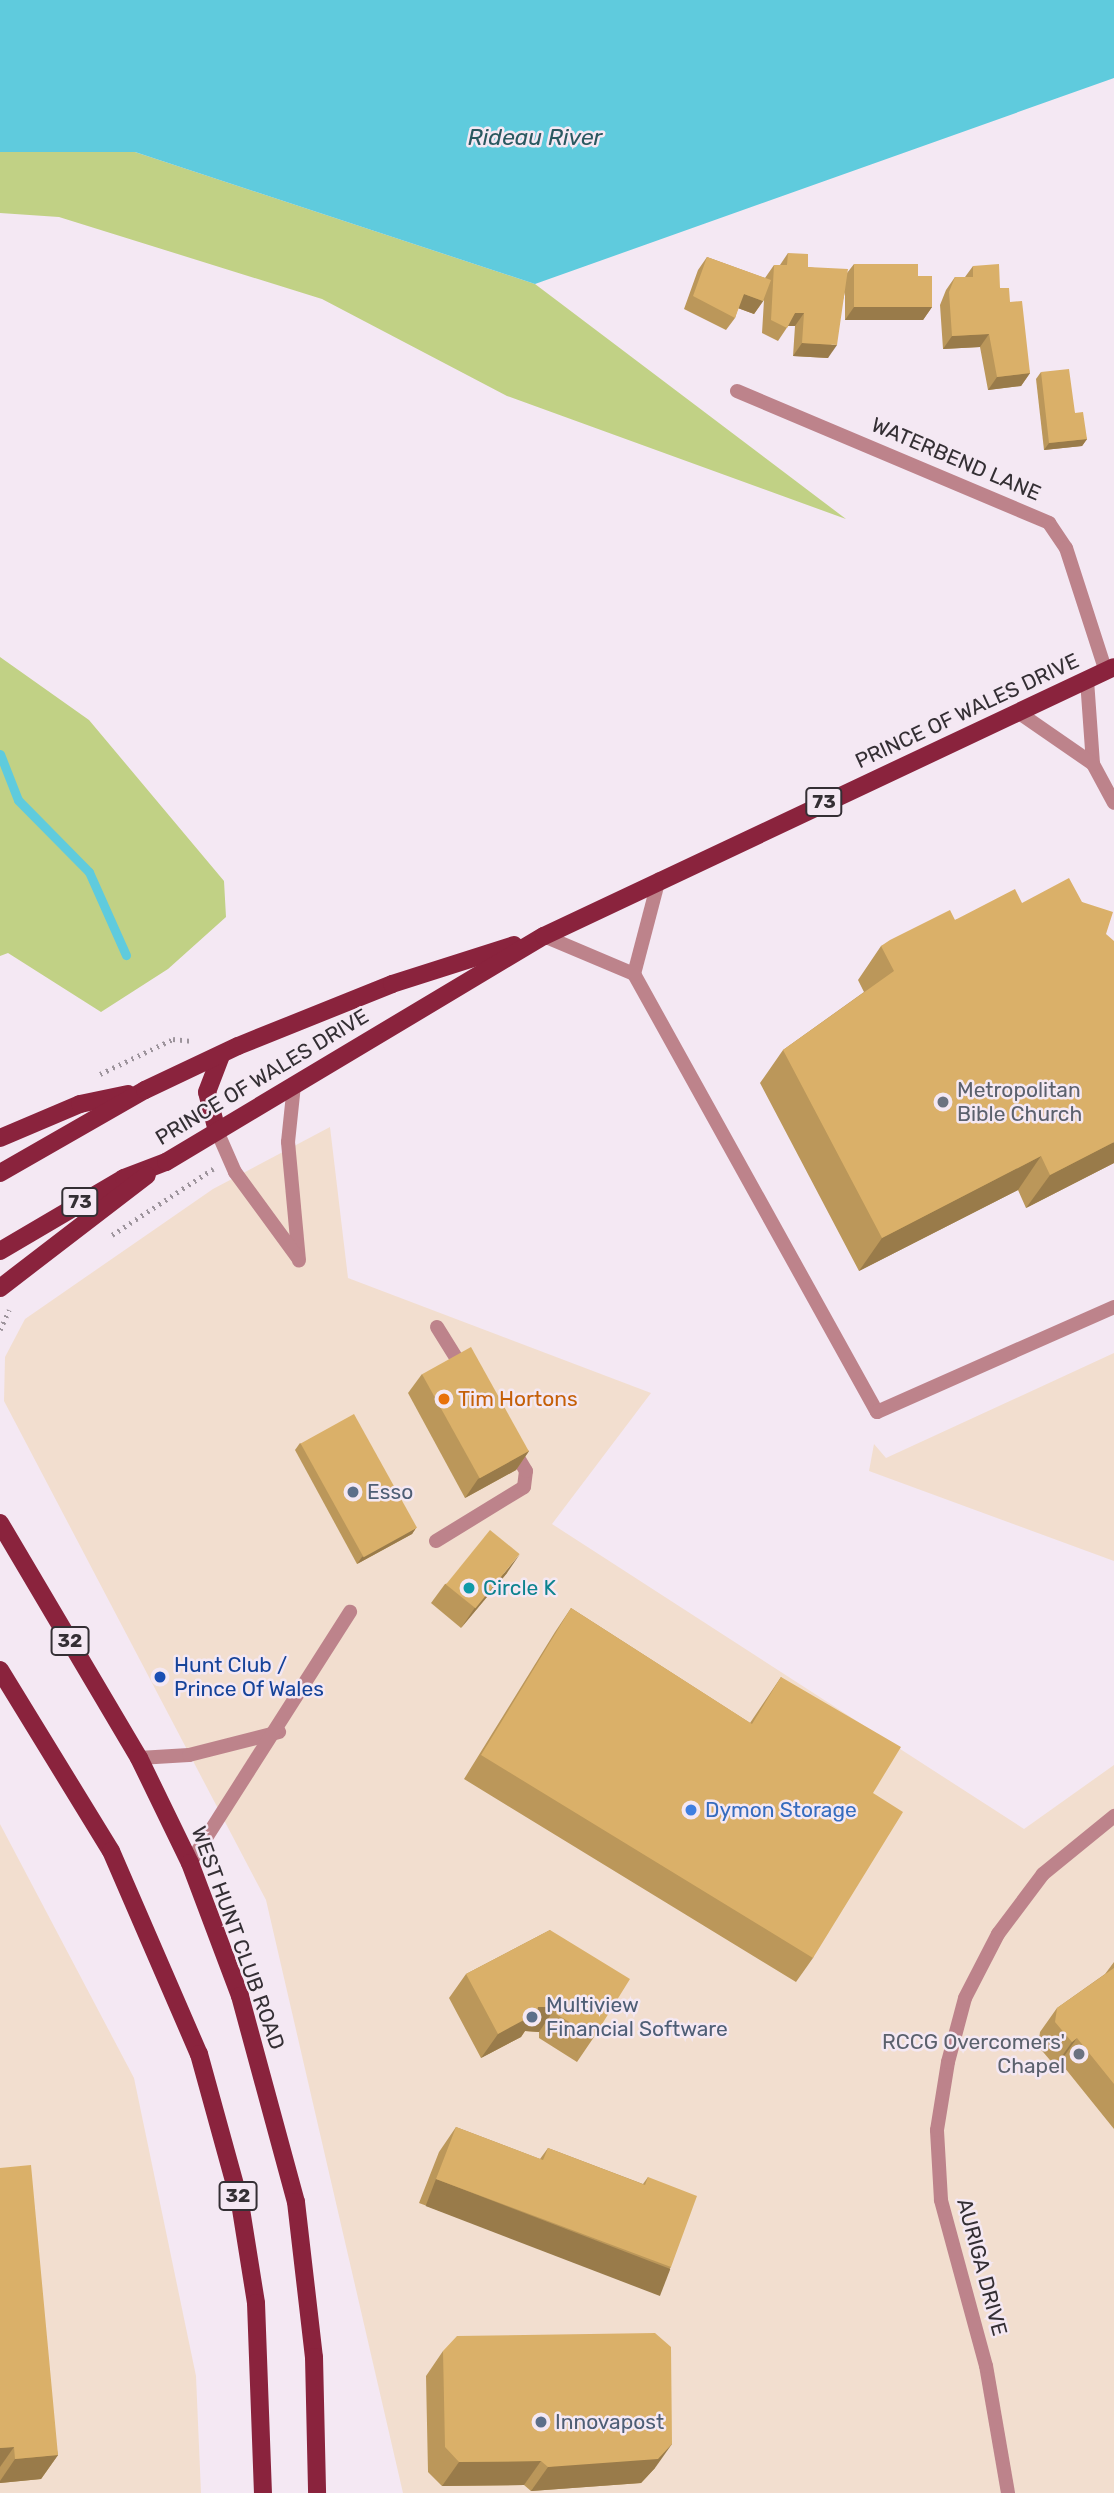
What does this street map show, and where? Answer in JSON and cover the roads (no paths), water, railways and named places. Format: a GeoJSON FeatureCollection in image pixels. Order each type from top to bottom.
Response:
{"type":"FeatureCollection","features":[{"type":"Feature","properties":{"kind":"main road","name":"PRINCE OF WALES DRIVE"},"geometry":{"type":"LineString","coordinates":[[0,1251],[124,1178],[166,1162],[544,936],[659,879],[1111,670]]}},
{"type":"Feature","properties":{"kind":"main road","name":"PRINCE OF WALES DRIVE"},"geometry":{"type":"LineString","coordinates":[[0,1172],[145,1090],[224,1053],[392,984],[544,936]]}},
{"type":"Feature","properties":{"kind":"main road"},"geometry":{"type":"LineString","coordinates":[[217,1131],[207,1092],[211,1071],[224,1053]]}},
{"type":"Feature","properties":{"kind":"main road"},"geometry":{"type":"LineString","coordinates":[[0,1138],[80,1104],[145,1090]]}},
{"type":"Feature","properties":{"kind":"main road"},"geometry":{"type":"LineString","coordinates":[[0,1288],[166,1162]]}},
{"type":"Feature","properties":{"kind":"main road","name":"WEST HUNT CLUB ROAD"},"geometry":{"type":"LineString","coordinates":[[0,1523],[139,1758],[190,1863],[240,1996],[296,2202],[314,2357],[317,2493]]}},
{"type":"Feature","properties":{"kind":"main road","name":"32"},"geometry":{"type":"LineString","coordinates":[[0,1670],[111,1851],[199,2054],[240,2203],[256,2303],[263,2493]]}},
{"type":"Feature","properties":{"kind":"street","name":"WATERBEND LANE"},"geometry":{"type":"LineString","coordinates":[[737,391],[1049,523],[1066,548],[1111,670]]}},
{"type":"Feature","properties":{"kind":"street"},"geometry":{"type":"LineString","coordinates":[[1087,680],[1093,764],[1114,803]]}},
{"type":"Feature","properties":{"kind":"street"},"geometry":{"type":"LineString","coordinates":[[1018,712],[1093,764]]}},
{"type":"Feature","properties":{"kind":"street"},"geometry":{"type":"LineString","coordinates":[[634,974],[659,879]]}},
{"type":"Feature","properties":{"kind":"street"},"geometry":{"type":"LineString","coordinates":[[544,936],[634,974],[877,1412],[1114,1307]]}},
{"type":"Feature","properties":{"kind":"street"},"geometry":{"type":"LineString","coordinates":[[217,1131],[228,1159],[299,1259],[288,1142],[294,1085]]}},
{"type":"Feature","properties":{"kind":"street"},"geometry":{"type":"LineString","coordinates":[[437,1327],[471,1382]]}},
{"type":"Feature","properties":{"kind":"street"},"geometry":{"type":"LineString","coordinates":[[436,1541],[523,1487],[526,1471],[499,1427]]}},
{"type":"Feature","properties":{"kind":"street"},"geometry":{"type":"LineString","coordinates":[[190,1863],[279,1732],[350,1612]]}},
{"type":"Feature","properties":{"kind":"street"},"geometry":{"type":"LineString","coordinates":[[139,1758],[189,1755],[279,1732]]}},
{"type":"Feature","properties":{"kind":"street","name":"AURIGA DRIVE"},"geometry":{"type":"LineString","coordinates":[[1008,2493],[986,2365],[941,2200],[937,2130],[948,2062],[965,1998],[998,1934],[1043,1874],[1114,1816]]}},
{"type":"Feature","properties":{"kind":"water","name":"Rideau River"},"geometry":{"type":"Polygon","coordinates":[[[0,0],[1114,0],[1114,78],[535,284],[135,152],[0,152],[0,0]]]}},
{"type":"Feature","properties":{"kind":"waterway"},"geometry":{"type":"LineString","coordinates":[[0,754],[18,800],[89,872],[126,955]]}},
{"type":"Feature","properties":{"kind":"place","name":"Metropolitan Bible Church"},"geometry":{"type":"Point","coordinates":[943,1102]}},
{"type":"Feature","properties":{"kind":"place","name":"Tim Hortons"},"geometry":{"type":"Point","coordinates":[444,1399]}},
{"type":"Feature","properties":{"kind":"place","name":"Esso"},"geometry":{"type":"Point","coordinates":[353,1492]}},
{"type":"Feature","properties":{"kind":"place","name":"Circle K"},"geometry":{"type":"Point","coordinates":[469,1588]}},
{"type":"Feature","properties":{"kind":"place","name":"Hunt Club / Prince Of Wales"},"geometry":{"type":"Point","coordinates":[160,1677]}},
{"type":"Feature","properties":{"kind":"place","name":"Dymon Storage"},"geometry":{"type":"Point","coordinates":[691,1810]}},
{"type":"Feature","properties":{"kind":"place","name":"Multiview Financial Software"},"geometry":{"type":"Point","coordinates":[532,2017]}},
{"type":"Feature","properties":{"kind":"place","name":"RCCG Overcomers' Chapel"},"geometry":{"type":"Point","coordinates":[1079,2054]}},
{"type":"Feature","properties":{"kind":"place","name":"Innovapost"},"geometry":{"type":"Point","coordinates":[541,2422]}}]}
